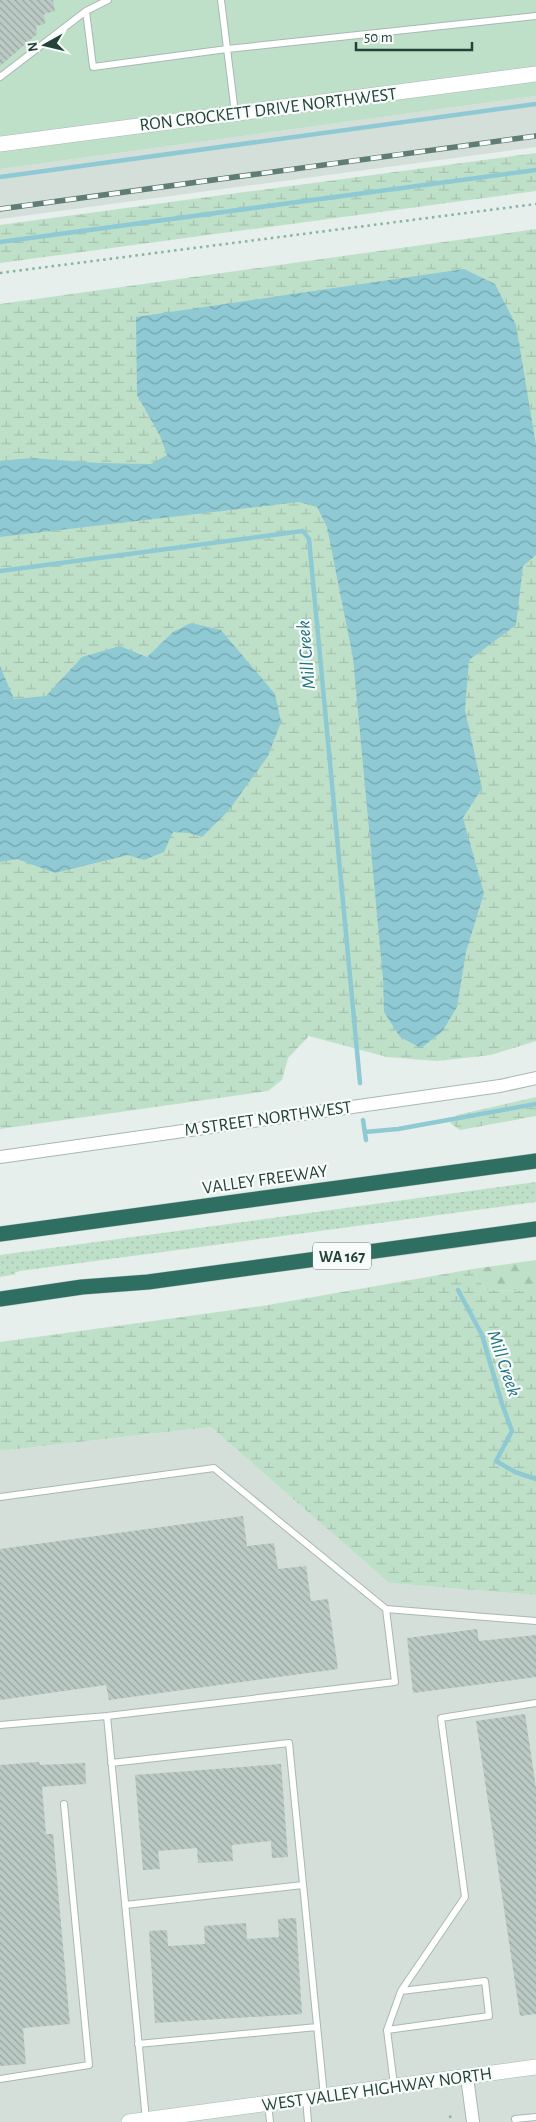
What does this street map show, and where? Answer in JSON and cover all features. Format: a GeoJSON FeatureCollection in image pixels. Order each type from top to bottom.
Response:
{"type":"FeatureCollection","features":[{"type":"Feature","properties":{"kind":"highway"},"geometry":{"type":"LineString","coordinates":[[262,1198],[536,1151]]}},
{"type":"Feature","properties":{"kind":"highway","name":"VALLEY FREEWAY"},"geometry":{"type":"LineString","coordinates":[[0,1234],[536,1161]]}},
{"type":"Feature","properties":{"kind":"highway","name":"WA 167"},"geometry":{"type":"LineString","coordinates":[[0,1299],[82,1287],[148,1282],[536,1229]]}},
{"type":"Feature","properties":{"kind":"street","name":"RON CROCKETT DRIVE NORTHWEST"},"geometry":{"type":"LineString","coordinates":[[0,144],[536,74]]}},
{"type":"Feature","properties":{"kind":"street","name":"M STREET NORTHWEST"},"geometry":{"type":"LineString","coordinates":[[0,1157],[500,1086],[536,1078]]}},
{"type":"Feature","properties":{"kind":"street","name":"WEST VALLEY HIGHWAY NORTH"},"geometry":{"type":"LineString","coordinates":[[128,2122],[536,2067]]}},
{"type":"Feature","properties":{"kind":"street"},"geometry":{"type":"LineString","coordinates":[[467,2077],[473,2122]]}},
{"type":"Feature","properties":{"kind":"lane"},"geometry":{"type":"LineString","coordinates":[[0,77],[86,12],[108,0]]}},
{"type":"Feature","properties":{"kind":"lane"},"geometry":{"type":"LineString","coordinates":[[221,0],[235,113]]}},
{"type":"Feature","properties":{"kind":"lane"},"geometry":{"type":"LineString","coordinates":[[86,12],[93,68],[227,50],[536,16]]}},
{"type":"Feature","properties":{"kind":"lane"},"geometry":{"type":"LineString","coordinates":[[0,1497],[214,1468],[386,1609],[536,1621]]}},
{"type":"Feature","properties":{"kind":"lane"},"geometry":{"type":"LineString","coordinates":[[0,1725],[107,1716],[395,1682],[386,1609]]}},
{"type":"Feature","properties":{"kind":"lane"},"geometry":{"type":"LineString","coordinates":[[394,2087],[387,2030],[401,1992],[465,1897],[441,1718],[536,1703]]}},
{"type":"Feature","properties":{"kind":"lane"},"geometry":{"type":"LineString","coordinates":[[107,1716],[146,2120]]}},
{"type":"Feature","properties":{"kind":"lane"},"geometry":{"type":"LineString","coordinates":[[111,1763],[288,1743],[324,2096]]}},
{"type":"Feature","properties":{"kind":"lane"},"geometry":{"type":"LineString","coordinates":[[0,2079],[89,2065],[64,1804]]}},
{"type":"Feature","properties":{"kind":"lane"},"geometry":{"type":"LineString","coordinates":[[125,1905],[303,1886]]}},
{"type":"Feature","properties":{"kind":"lane"},"geometry":{"type":"LineString","coordinates":[[387,2030],[490,2016],[485,1981],[401,1992]]}},
{"type":"Feature","properties":{"kind":"lane"},"geometry":{"type":"LineString","coordinates":[[138,2044],[317,2027]]}},
{"type":"Feature","properties":{"kind":"lane"},"geometry":{"type":"LineString","coordinates":[[306,2098],[308,2122]]}},
{"type":"Feature","properties":{"kind":"lane"},"geometry":{"type":"LineString","coordinates":[[268,2104],[270,2122]]}},
{"type":"Feature","properties":{"kind":"lane"},"geometry":{"type":"LineString","coordinates":[[516,2122],[515,2119],[536,2117]]}},
{"type":"Feature","properties":{"kind":"path"},"geometry":{"type":"LineString","coordinates":[[0,273],[536,204]]}},
{"type":"Feature","properties":{"kind":"shaded area"},"geometry":{"type":"Polygon","coordinates":[[[536,96],[536,147],[0,219],[0,169],[536,96]]]}},
{"type":"Feature","properties":{"kind":"shaded area"},"geometry":{"type":"Polygon","coordinates":[[[211,1427],[389,1583],[536,1595],[536,2122],[0,2122],[0,1451],[211,1427]]]}},
{"type":"Feature","properties":{"kind":"green space"},"geometry":{"type":"Polygon","coordinates":[[[0,0],[536,0],[536,96],[0,169],[0,0]]]}},
{"type":"Feature","properties":{"kind":"green space"},"geometry":{"type":"Polygon","coordinates":[[[536,153],[536,191],[0,263],[0,225],[536,153]]]}},
{"type":"Feature","properties":{"kind":"green space"},"geometry":{"type":"Polygon","coordinates":[[[536,229],[536,1041],[491,1055],[437,1061],[387,1057],[309,1036],[288,1058],[282,1080],[268,1091],[0,1129],[0,304],[536,229]]]}},
{"type":"Feature","properties":{"kind":"green space"},"geometry":{"type":"Polygon","coordinates":[[[536,1097],[536,1116],[460,1130],[450,1123],[457,1115],[536,1097]]]}},
{"type":"Feature","properties":{"kind":"green space"},"geometry":{"type":"Polygon","coordinates":[[[536,1182],[536,1202],[20,1271],[14,1273],[17,1274],[0,1277],[0,1255],[536,1182]]]}},
{"type":"Feature","properties":{"kind":"green space"},"geometry":{"type":"Polygon","coordinates":[[[536,1260],[536,1291],[485,1290],[473,1269],[536,1260]]]}},
{"type":"Feature","properties":{"kind":"green space"},"geometry":{"type":"Polygon","coordinates":[[[473,1269],[485,1290],[536,1291],[536,1595],[389,1583],[211,1427],[0,1451],[0,1342],[262,1306],[473,1269]]]}},
{"type":"Feature","properties":{"kind":"water"},"geometry":{"type":"Polygon","coordinates":[[[464,269],[495,284],[516,325],[536,445],[536,555],[523,566],[516,625],[469,660],[465,710],[482,788],[463,818],[484,893],[466,952],[457,1007],[442,1032],[421,1048],[400,1037],[384,1012],[383,979],[353,658],[327,527],[317,507],[299,502],[0,537],[0,461],[31,458],[98,463],[151,464],[167,455],[160,436],[137,395],[136,317],[464,269]]]}},
{"type":"Feature","properties":{"kind":"water"},"geometry":{"type":"Polygon","coordinates":[[[191,623],[221,630],[275,694],[281,722],[268,756],[229,810],[202,837],[189,833],[173,832],[164,852],[144,860],[128,855],[55,873],[17,859],[0,862],[0,666],[14,699],[46,696],[82,657],[120,646],[147,657],[173,632],[191,623]]]}},
{"type":"Feature","properties":{"kind":"building"},"geometry":{"type":"Polygon","coordinates":[[[0,0],[53,0],[55,11],[44,14],[45,24],[36,26],[37,34],[0,66],[0,0]]]}},
{"type":"Feature","properties":{"kind":"building"},"geometry":{"type":"Polygon","coordinates":[[[243,1516],[247,1546],[274,1543],[278,1569],[306,1566],[311,1601],[328,1599],[338,1669],[109,1700],[106,1685],[0,1700],[0,1549],[243,1516]]]}},
{"type":"Feature","properties":{"kind":"building"},"geometry":{"type":"Polygon","coordinates":[[[477,1629],[479,1641],[536,1635],[536,1677],[413,1693],[407,1638],[477,1629]]]}},
{"type":"Feature","properties":{"kind":"building"},"geometry":{"type":"Polygon","coordinates":[[[525,1714],[536,1788],[536,2014],[520,2016],[476,1721],[525,1714]]]}},
{"type":"Feature","properties":{"kind":"building"},"geometry":{"type":"Polygon","coordinates":[[[39,1762],[40,1765],[85,1763],[86,1784],[42,1787],[46,1834],[53,1834],[70,2024],[23,2028],[26,2064],[0,2066],[0,1765],[39,1762]]]}},
{"type":"Feature","properties":{"kind":"building"},"geometry":{"type":"Polygon","coordinates":[[[281,1764],[288,1857],[272,1858],[271,1841],[232,1845],[233,1861],[198,1863],[197,1848],[158,1851],[160,1869],[143,1870],[135,1775],[281,1764]]]}},
{"type":"Feature","properties":{"kind":"building"},"geometry":{"type":"Polygon","coordinates":[[[296,1918],[302,2014],[155,2023],[149,1931],[167,1930],[168,1946],[205,1944],[204,1926],[246,1923],[247,1939],[279,1937],[278,1919],[296,1918]]]}},
{"type":"Feature","properties":{"kind":"waterway"},"geometry":{"type":"LineString","coordinates":[[0,177],[536,104]]}},
{"type":"Feature","properties":{"kind":"waterway"},"geometry":{"type":"LineString","coordinates":[[0,242],[536,170]]}},
{"type":"Feature","properties":{"kind":"waterway","name":"Mill Creek"},"geometry":{"type":"LineString","coordinates":[[0,571],[303,531],[309,539],[360,1083]]}},
{"type":"Feature","properties":{"kind":"waterway"},"geometry":{"type":"LineString","coordinates":[[365,1132],[398,1129],[536,1104]]}},
{"type":"Feature","properties":{"kind":"waterway","name":"Mill Creek"},"geometry":{"type":"LineString","coordinates":[[363,1120],[366,1140]]}},
{"type":"Feature","properties":{"kind":"waterway","name":"Mill Creek"},"geometry":{"type":"LineString","coordinates":[[458,1290],[482,1335],[512,1431],[496,1461],[515,1472],[536,1479]]}},
{"type":"Feature","properties":{"kind":"railway"},"geometry":{"type":"LineString","coordinates":[[0,209],[536,136]]}}]}
